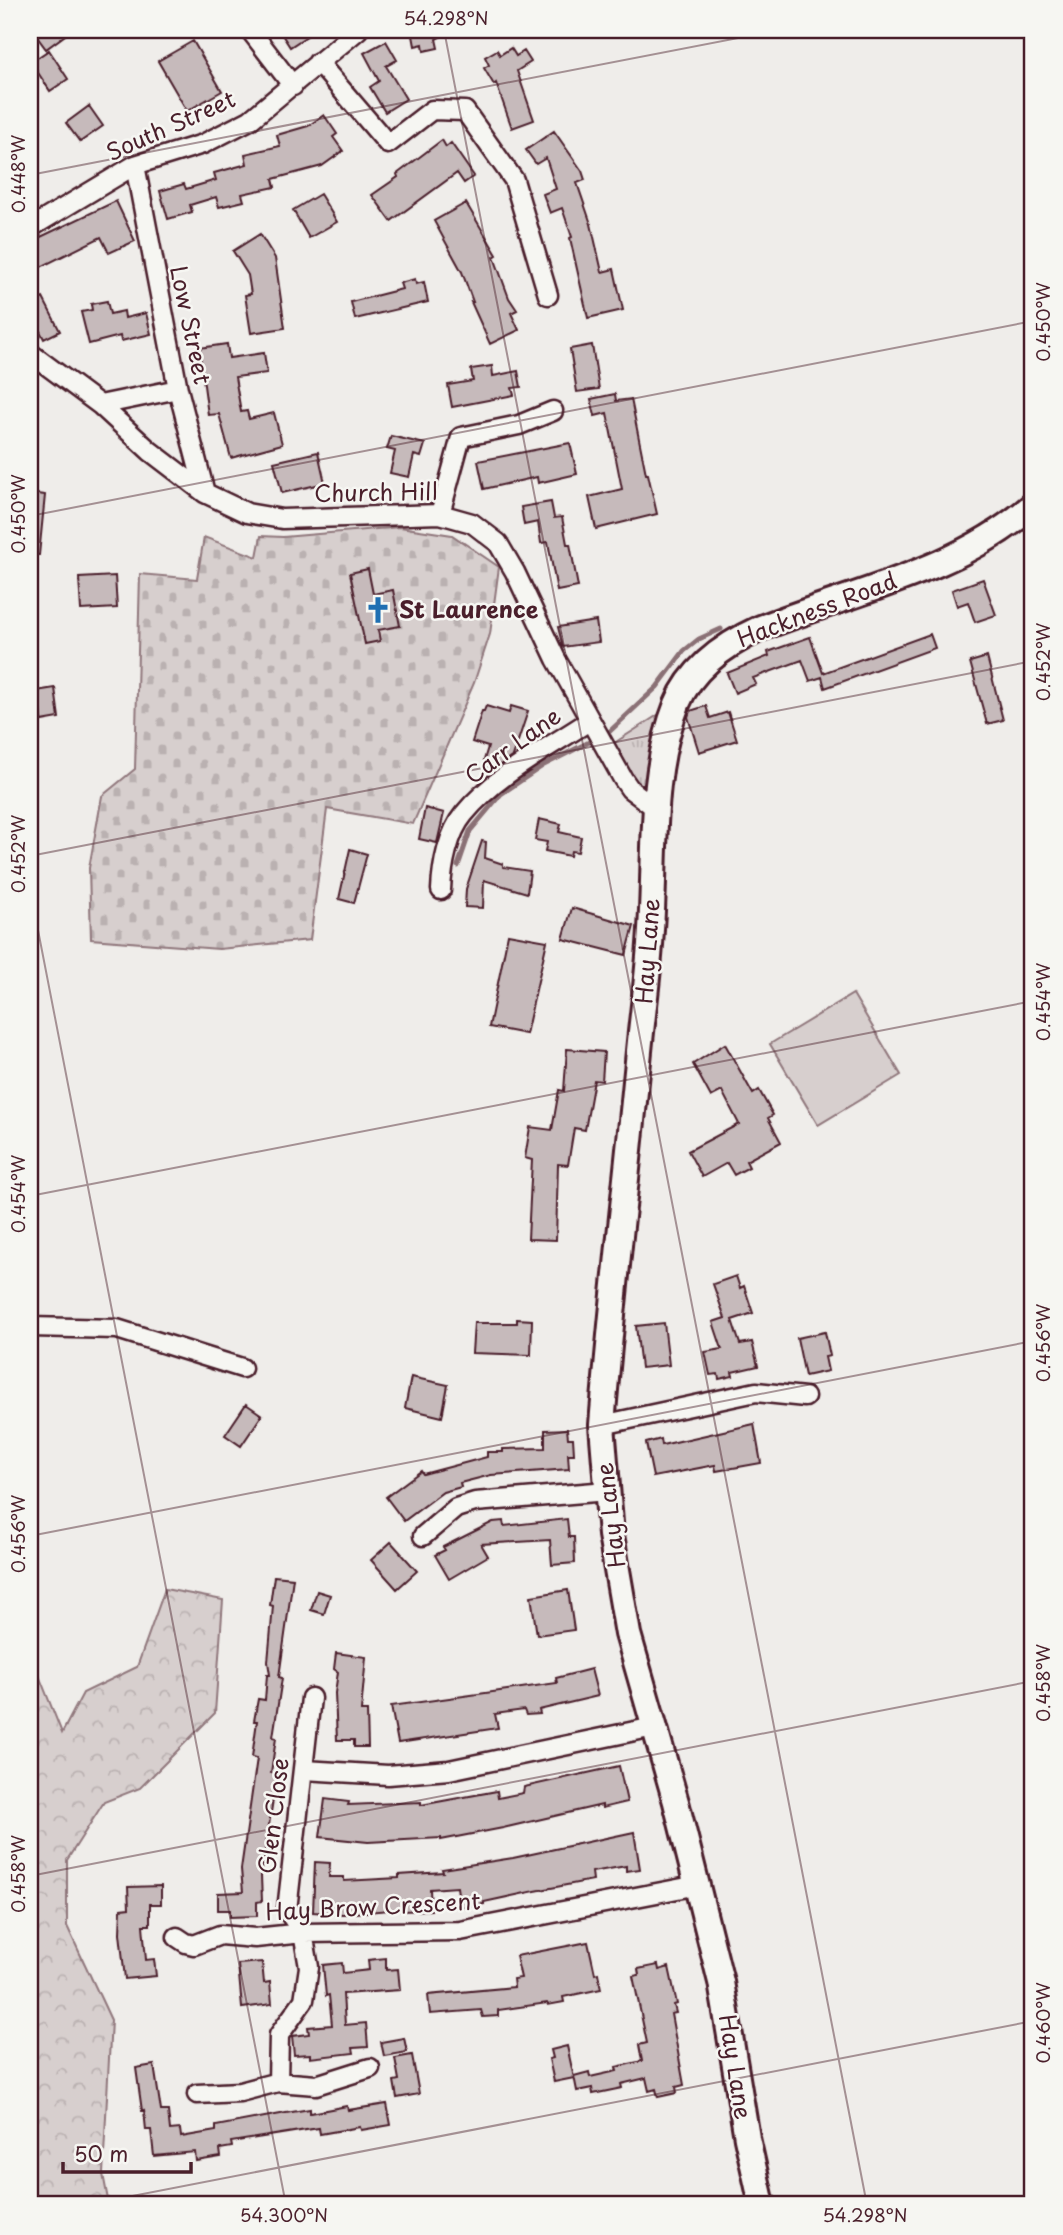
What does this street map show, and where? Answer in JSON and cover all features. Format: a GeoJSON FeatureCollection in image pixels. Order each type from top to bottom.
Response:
{"type":"FeatureCollection","features":[{"type":"Feature","properties":{"kind":"street"},"geometry":{"type":"LineString","coordinates":[[250,30],[293,86]]}},
{"type":"Feature","properties":{"kind":"street","name":"South Street"},"geometry":{"type":"LineString","coordinates":[[30,228],[135,165],[203,144],[250,120],[358,30]]}},
{"type":"Feature","properties":{"kind":"street"},"geometry":{"type":"LineString","coordinates":[[318,62],[388,144],[432,110],[465,111],[514,180],[548,295]]}},
{"type":"Feature","properties":{"kind":"street","name":"Low Street"},"geometry":{"type":"LineString","coordinates":[[135,165],[178,388],[205,493]]}},
{"type":"Feature","properties":{"kind":"street","name":"Church Hill"},"geometry":{"type":"LineString","coordinates":[[30,353],[100,405],[150,451],[205,493],[247,513],[282,519],[440,514],[472,523],[498,543],[592,726],[630,789],[658,810]]}},
{"type":"Feature","properties":{"kind":"street"},"geometry":{"type":"LineString","coordinates":[[100,405],[178,388]]}},
{"type":"Feature","properties":{"kind":"street"},"geometry":{"type":"LineString","coordinates":[[440,514],[461,437],[519,425],[553,411]]}},
{"type":"Feature","properties":{"kind":"street","name":"Hackness Road"},"geometry":{"type":"LineString","coordinates":[[658,810],[659,772],[678,702],[694,674],[715,654],[739,638],[761,628],[958,554],[1019,517],[1033,505]]}},
{"type":"Feature","properties":{"kind":"street","name":"Carr Lane"},"geometry":{"type":"LineString","coordinates":[[441,890],[449,845],[463,815],[499,781],[592,726]]}},
{"type":"Feature","properties":{"kind":"street","name":"Hay Lane"},"geometry":{"type":"LineString","coordinates":[[658,810],[653,844],[650,943],[602,1425],[611,1535],[628,1634],[698,1885],[721,1983],[747,2138],[762,2205]]}},
{"type":"Feature","properties":{"kind":"street"},"geometry":{"type":"LineString","coordinates":[[30,1327],[117,1329],[242,1368]]}},
{"type":"Feature","properties":{"kind":"street"},"geometry":{"type":"LineString","coordinates":[[602,1425],[756,1392],[805,1397]]}},
{"type":"Feature","properties":{"kind":"street"},"geometry":{"type":"LineString","coordinates":[[423,1536],[456,1508],[475,1502],[607,1491]]}},
{"type":"Feature","properties":{"kind":"street","name":"Glen Close"},"geometry":{"type":"LineString","coordinates":[[278,2082],[279,2035],[304,2000],[309,1967],[303,1933],[287,1910],[312,1698]]}},
{"type":"Feature","properties":{"kind":"street"},"geometry":{"type":"LineString","coordinates":[[304,1770],[388,1775],[449,1770],[654,1727]]}},
{"type":"Feature","properties":{"kind":"street","name":"Hay Brow Crescent"},"geometry":{"type":"LineString","coordinates":[[177,1937],[186,1944],[194,1945],[220,1935],[255,1938],[303,1933],[460,1931],[698,1885]]}},
{"type":"Feature","properties":{"kind":"street"},"geometry":{"type":"LineString","coordinates":[[197,2094],[240,2092],[278,2082],[316,2085],[370,2068]]}},
{"type":"Feature","properties":{"kind":"green space"},"geometry":{"type":"Polygon","coordinates":[[[400,527],[452,535],[499,567],[490,634],[474,683],[413,824],[327,809],[310,940],[219,949],[91,939],[89,868],[102,796],[135,769],[140,574],[197,579],[204,537],[257,557],[261,536],[283,537],[400,527]]]}},
{"type":"Feature","properties":{"kind":"green space"},"geometry":{"type":"Polygon","coordinates":[[[678,702],[658,810],[605,749],[678,702]]]}},
{"type":"Feature","properties":{"kind":"green space"},"geometry":{"type":"Polygon","coordinates":[[[853,994],[901,1075],[818,1125],[770,1044],[853,994]]]}},
{"type":"Feature","properties":{"kind":"green space"},"geometry":{"type":"Polygon","coordinates":[[[165,1589],[223,1600],[215,1713],[140,1788],[104,1802],[67,1860],[67,1926],[111,2020],[103,2174],[109,2205],[30,2205],[30,1653],[62,1733],[83,1693],[137,1667],[165,1589]]]}},
{"type":"Feature","properties":{"kind":"building"},"geometry":{"type":"Polygon","coordinates":[[[32,30],[72,30],[46,49],[32,30]]]}},
{"type":"Feature","properties":{"kind":"building"},"geometry":{"type":"Polygon","coordinates":[[[279,30],[316,30],[290,47],[279,30]]]}},
{"type":"Feature","properties":{"kind":"building"},"geometry":{"type":"Polygon","coordinates":[[[412,30],[453,30],[436,39],[438,48],[424,51],[423,44],[415,46],[412,30]]]}},
{"type":"Feature","properties":{"kind":"building"},"geometry":{"type":"Polygon","coordinates":[[[193,41],[222,91],[187,111],[158,61],[193,41]]]}},
{"type":"Feature","properties":{"kind":"building"},"geometry":{"type":"Polygon","coordinates":[[[386,41],[397,60],[386,66],[406,99],[385,112],[370,87],[379,81],[364,53],[386,41]]]}},
{"type":"Feature","properties":{"kind":"building"},"geometry":{"type":"Polygon","coordinates":[[[511,48],[516,56],[524,51],[531,62],[517,71],[534,120],[512,128],[496,83],[494,85],[484,68],[489,65],[485,57],[497,50],[500,55],[511,48]]]}},
{"type":"Feature","properties":{"kind":"building"},"geometry":{"type":"Polygon","coordinates":[[[49,50],[68,79],[50,91],[31,62],[49,50]]]}},
{"type":"Feature","properties":{"kind":"building"},"geometry":{"type":"Polygon","coordinates":[[[89,106],[103,126],[80,142],[66,123],[89,106]]]}},
{"type":"Feature","properties":{"kind":"building"},"geometry":{"type":"Polygon","coordinates":[[[324,115],[337,134],[333,137],[343,151],[322,166],[273,179],[275,187],[242,194],[244,201],[219,207],[216,197],[190,205],[192,212],[168,219],[160,191],[184,184],[186,189],[216,180],[214,173],[247,164],[245,154],[280,146],[277,135],[308,126],[324,115]]]}},
{"type":"Feature","properties":{"kind":"building"},"geometry":{"type":"Polygon","coordinates":[[[554,131],[582,171],[585,180],[577,183],[591,224],[602,272],[614,269],[623,310],[588,318],[570,238],[572,237],[562,208],[550,213],[543,194],[556,189],[546,158],[536,164],[526,150],[554,131]]]}},
{"type":"Feature","properties":{"kind":"building"},"geometry":{"type":"Polygon","coordinates":[[[442,140],[446,147],[451,143],[474,176],[464,183],[457,173],[391,221],[372,195],[442,140]]]}},
{"type":"Feature","properties":{"kind":"building"},"geometry":{"type":"Polygon","coordinates":[[[320,194],[337,222],[309,238],[293,210],[320,194]]]}},
{"type":"Feature","properties":{"kind":"building"},"geometry":{"type":"Polygon","coordinates":[[[116,201],[135,241],[109,253],[101,237],[41,267],[30,242],[116,201]]]}},
{"type":"Feature","properties":{"kind":"building"},"geometry":{"type":"Polygon","coordinates":[[[466,203],[497,255],[494,257],[509,298],[517,310],[511,313],[519,330],[490,344],[471,302],[462,272],[434,221],[466,203]]]}},
{"type":"Feature","properties":{"kind":"building"},"geometry":{"type":"Polygon","coordinates":[[[260,234],[275,258],[285,328],[251,333],[245,295],[251,294],[248,275],[233,251],[260,234]]]}},
{"type":"Feature","properties":{"kind":"building"},"geometry":{"type":"Polygon","coordinates":[[[415,279],[416,284],[424,282],[428,302],[355,319],[351,302],[402,289],[400,283],[415,279]]]}},
{"type":"Feature","properties":{"kind":"building"},"geometry":{"type":"Polygon","coordinates":[[[43,298],[60,331],[44,339],[30,311],[30,304],[43,298]]]}},
{"type":"Feature","properties":{"kind":"building"},"geometry":{"type":"Polygon","coordinates":[[[107,301],[110,314],[124,311],[125,318],[146,313],[151,334],[121,341],[120,336],[89,344],[81,312],[92,310],[91,304],[107,301]]]}},
{"type":"Feature","properties":{"kind":"building"},"geometry":{"type":"Polygon","coordinates":[[[227,344],[229,358],[264,353],[267,373],[235,377],[241,412],[247,411],[249,419],[274,413],[282,444],[231,458],[219,414],[208,415],[199,348],[227,344]]]}},
{"type":"Feature","properties":{"kind":"building"},"geometry":{"type":"Polygon","coordinates":[[[592,345],[599,389],[577,392],[570,349],[592,345]]]}},
{"type":"Feature","properties":{"kind":"building"},"geometry":{"type":"Polygon","coordinates":[[[492,366],[493,376],[518,371],[521,387],[512,388],[514,395],[452,407],[448,385],[473,381],[471,369],[492,366]]]}},
{"type":"Feature","properties":{"kind":"building"},"geometry":{"type":"Polygon","coordinates":[[[615,394],[616,401],[631,399],[657,514],[596,529],[589,497],[622,489],[607,413],[595,416],[591,399],[615,394]]]}},
{"type":"Feature","properties":{"kind":"building"},"geometry":{"type":"Polygon","coordinates":[[[391,436],[425,444],[421,457],[414,455],[409,477],[390,473],[395,451],[387,449],[391,436]]]}},
{"type":"Feature","properties":{"kind":"building"},"geometry":{"type":"Polygon","coordinates":[[[570,443],[577,474],[538,483],[537,477],[484,489],[478,461],[570,443]]]}},
{"type":"Feature","properties":{"kind":"building"},"geometry":{"type":"Polygon","coordinates":[[[318,452],[325,483],[282,493],[274,462],[318,452]]]}},
{"type":"Feature","properties":{"kind":"building"},"geometry":{"type":"Polygon","coordinates":[[[30,493],[45,495],[39,555],[30,555],[30,493]]]}},
{"type":"Feature","properties":{"kind":"building"},"geometry":{"type":"Polygon","coordinates":[[[551,502],[554,518],[562,517],[578,587],[557,591],[548,542],[541,543],[538,522],[524,525],[521,507],[551,502]]]}},
{"type":"Feature","properties":{"kind":"building","name":"St Laurence"},"geometry":{"type":"Polygon","coordinates":[[[368,569],[373,594],[393,590],[400,626],[378,630],[380,641],[365,644],[350,573],[368,569]]]}},
{"type":"Feature","properties":{"kind":"building"},"geometry":{"type":"Polygon","coordinates":[[[115,576],[117,608],[81,610],[79,578],[115,576]]]}},
{"type":"Feature","properties":{"kind":"building"},"geometry":{"type":"Polygon","coordinates":[[[983,579],[996,615],[975,622],[968,602],[957,606],[952,590],[983,579]]]}},
{"type":"Feature","properties":{"kind":"building"},"geometry":{"type":"Polygon","coordinates":[[[596,621],[599,642],[563,647],[558,627],[596,621]]]}},
{"type":"Feature","properties":{"kind":"building"},"geometry":{"type":"Polygon","coordinates":[[[930,634],[935,648],[825,688],[822,677],[810,681],[802,660],[753,678],[756,684],[735,693],[727,673],[769,656],[768,652],[810,637],[823,673],[930,634]]]}},
{"type":"Feature","properties":{"kind":"building"},"geometry":{"type":"Polygon","coordinates":[[[987,657],[1003,720],[987,724],[970,662],[987,657]]]}},
{"type":"Feature","properties":{"kind":"building"},"geometry":{"type":"Polygon","coordinates":[[[55,688],[59,718],[42,721],[41,709],[30,710],[30,692],[55,688]]]}},
{"type":"Feature","properties":{"kind":"building"},"geometry":{"type":"Polygon","coordinates":[[[486,706],[509,713],[511,706],[528,711],[513,756],[500,765],[484,760],[488,747],[472,742],[486,706]]]}},
{"type":"Feature","properties":{"kind":"building"},"geometry":{"type":"Polygon","coordinates":[[[706,706],[710,718],[728,712],[737,740],[699,752],[688,717],[690,711],[706,706]]]}},
{"type":"Feature","properties":{"kind":"building"},"geometry":{"type":"Polygon","coordinates":[[[425,808],[444,813],[437,843],[419,839],[425,808]]]}},
{"type":"Feature","properties":{"kind":"building"},"geometry":{"type":"Polygon","coordinates":[[[539,819],[561,824],[559,832],[581,837],[578,852],[571,851],[570,856],[545,851],[547,842],[535,840],[539,819]]]}},
{"type":"Feature","properties":{"kind":"building"},"geometry":{"type":"Polygon","coordinates":[[[482,841],[486,842],[485,858],[503,864],[503,867],[530,871],[527,893],[484,880],[483,908],[465,907],[466,889],[482,841]]]}},
{"type":"Feature","properties":{"kind":"building"},"geometry":{"type":"Polygon","coordinates":[[[350,849],[367,854],[354,903],[339,899],[350,849]]]}},
{"type":"Feature","properties":{"kind":"building"},"geometry":{"type":"Polygon","coordinates":[[[572,908],[634,926],[626,955],[563,939],[572,908]]]}},
{"type":"Feature","properties":{"kind":"building"},"geometry":{"type":"Polygon","coordinates":[[[508,934],[547,941],[526,1034],[489,1027],[508,934]]]}},
{"type":"Feature","properties":{"kind":"building"},"geometry":{"type":"Polygon","coordinates":[[[725,1044],[753,1094],[759,1090],[773,1115],[768,1118],[781,1142],[746,1161],[749,1167],[734,1175],[727,1163],[702,1177],[688,1151],[739,1124],[722,1091],[711,1097],[693,1064],[725,1044]]]}},
{"type":"Feature","properties":{"kind":"building"},"geometry":{"type":"Polygon","coordinates":[[[567,1049],[604,1052],[602,1081],[594,1080],[585,1130],[574,1128],[568,1165],[558,1164],[556,1240],[528,1239],[532,1160],[525,1158],[530,1127],[552,1130],[559,1090],[564,1091],[567,1049]]]}},
{"type":"Feature","properties":{"kind":"building"},"geometry":{"type":"Polygon","coordinates":[[[736,1276],[740,1288],[744,1286],[753,1313],[732,1320],[740,1344],[752,1342],[758,1366],[732,1372],[733,1376],[719,1379],[718,1374],[710,1375],[705,1352],[722,1349],[713,1322],[725,1318],[713,1284],[736,1276]]]}},
{"type":"Feature","properties":{"kind":"building"},"geometry":{"type":"Polygon","coordinates":[[[517,1319],[532,1320],[531,1355],[472,1353],[474,1323],[517,1323],[517,1319]]]}},
{"type":"Feature","properties":{"kind":"building"},"geometry":{"type":"Polygon","coordinates":[[[664,1323],[669,1365],[641,1368],[636,1326],[664,1323]]]}},
{"type":"Feature","properties":{"kind":"building"},"geometry":{"type":"Polygon","coordinates":[[[825,1332],[830,1356],[825,1357],[828,1371],[805,1376],[797,1338],[825,1332]]]}},
{"type":"Feature","properties":{"kind":"building"},"geometry":{"type":"Polygon","coordinates":[[[411,1377],[448,1385],[442,1417],[405,1408],[411,1377]]]}},
{"type":"Feature","properties":{"kind":"building"},"geometry":{"type":"Polygon","coordinates":[[[246,1404],[262,1415],[241,1446],[225,1435],[246,1404]]]}},
{"type":"Feature","properties":{"kind":"building"},"geometry":{"type":"Polygon","coordinates":[[[754,1424],[761,1463],[716,1471],[715,1465],[653,1477],[646,1443],[661,1439],[662,1445],[754,1424]]]}},
{"type":"Feature","properties":{"kind":"building"},"geometry":{"type":"Polygon","coordinates":[[[567,1429],[568,1438],[573,1438],[574,1454],[568,1454],[569,1469],[491,1475],[460,1483],[461,1487],[443,1492],[404,1521],[386,1497],[421,1471],[423,1474],[487,1457],[487,1452],[503,1452],[503,1449],[545,1448],[545,1430],[567,1429]]]}},
{"type":"Feature","properties":{"kind":"building"},"geometry":{"type":"Polygon","coordinates":[[[567,1519],[569,1537],[574,1537],[575,1563],[552,1565],[550,1540],[481,1544],[488,1556],[449,1579],[435,1555],[445,1550],[443,1547],[493,1522],[503,1521],[504,1526],[567,1519]]]}},
{"type":"Feature","properties":{"kind":"building"},"geometry":{"type":"Polygon","coordinates":[[[391,1542],[417,1571],[397,1589],[371,1560],[391,1542]]]}},
{"type":"Feature","properties":{"kind":"building"},"geometry":{"type":"Polygon","coordinates":[[[274,1576],[293,1578],[273,1737],[276,1738],[271,1773],[277,1774],[261,1876],[262,1901],[257,1902],[257,1916],[230,1917],[230,1910],[218,1910],[218,1893],[243,1892],[241,1869],[257,1758],[252,1757],[257,1721],[254,1721],[258,1699],[265,1700],[267,1675],[270,1675],[268,1662],[273,1606],[270,1605],[274,1576]]]}},
{"type":"Feature","properties":{"kind":"building"},"geometry":{"type":"Polygon","coordinates":[[[568,1590],[574,1630],[537,1635],[531,1596],[568,1590]]]}},
{"type":"Feature","properties":{"kind":"building"},"geometry":{"type":"Polygon","coordinates":[[[317,1591],[330,1595],[324,1614],[311,1610],[317,1591]]]}},
{"type":"Feature","properties":{"kind":"building"},"geometry":{"type":"Polygon","coordinates":[[[336,1653],[366,1657],[361,1711],[367,1711],[368,1747],[354,1747],[354,1740],[337,1740],[335,1693],[338,1672],[334,1669],[336,1653]]]}},
{"type":"Feature","properties":{"kind":"building"},"geometry":{"type":"Polygon","coordinates":[[[591,1669],[598,1696],[539,1710],[540,1714],[526,1715],[524,1710],[495,1714],[498,1728],[398,1743],[391,1706],[557,1683],[556,1678],[591,1669]]]}},
{"type":"Feature","properties":{"kind":"building"},"geometry":{"type":"Polygon","coordinates":[[[619,1766],[627,1802],[602,1808],[602,1805],[441,1840],[368,1842],[320,1837],[325,1799],[349,1802],[348,1805],[421,1802],[421,1805],[497,1791],[498,1798],[523,1793],[524,1787],[619,1766]]]}},
{"type":"Feature","properties":{"kind":"building"},"geometry":{"type":"Polygon","coordinates":[[[634,1832],[640,1869],[626,1871],[626,1866],[592,1872],[593,1880],[484,1904],[460,1907],[457,1887],[430,1889],[431,1910],[401,1909],[343,1914],[313,1912],[315,1862],[330,1863],[329,1877],[344,1877],[344,1881],[399,1878],[399,1875],[443,1872],[442,1869],[513,1858],[634,1832]]]}},
{"type":"Feature","properties":{"kind":"building"},"geometry":{"type":"Polygon","coordinates":[[[161,1886],[161,1904],[150,1904],[150,1925],[143,1925],[146,1960],[154,1959],[156,1976],[125,1979],[120,1933],[121,1909],[129,1908],[128,1887],[161,1886]]]}},
{"type":"Feature","properties":{"kind":"building"},"geometry":{"type":"Polygon","coordinates":[[[588,1942],[601,1989],[563,1997],[564,2002],[498,2010],[498,2016],[483,2017],[481,2010],[430,2014],[428,1995],[514,1987],[513,1979],[521,1978],[516,1956],[588,1942]]]}},
{"type":"Feature","properties":{"kind":"building"},"geometry":{"type":"Polygon","coordinates":[[[386,1958],[386,1970],[398,1969],[400,1990],[343,1994],[345,2025],[366,2023],[368,2047],[353,2048],[354,2053],[310,2058],[310,2054],[294,2055],[292,2036],[309,2034],[308,2027],[332,2025],[323,1965],[342,1963],[343,1973],[369,1970],[368,1960],[386,1958]]]}},
{"type":"Feature","properties":{"kind":"building"},"geometry":{"type":"Polygon","coordinates":[[[262,1962],[264,1983],[270,1982],[272,2004],[242,2008],[238,1964],[262,1962]]]}},
{"type":"Feature","properties":{"kind":"building"},"geometry":{"type":"Polygon","coordinates":[[[658,1965],[659,1970],[669,1967],[677,2004],[674,2005],[676,2013],[671,2014],[684,2085],[676,2087],[677,2093],[658,2097],[656,2089],[649,2091],[646,2078],[621,2084],[622,2088],[593,2094],[592,2088],[577,2091],[574,2076],[589,2072],[590,2077],[617,2071],[616,2067],[642,2061],[639,2045],[647,2043],[633,1976],[639,1975],[638,1969],[658,1965]]]}},
{"type":"Feature","properties":{"kind":"building"},"geometry":{"type":"Polygon","coordinates":[[[404,2038],[407,2052],[384,2056],[381,2042],[404,2038]]]}},
{"type":"Feature","properties":{"kind":"building"},"geometry":{"type":"Polygon","coordinates":[[[567,2046],[574,2078],[554,2082],[549,2059],[553,2058],[551,2050],[567,2046]]]}},
{"type":"Feature","properties":{"kind":"building"},"geometry":{"type":"Polygon","coordinates":[[[412,2055],[419,2094],[397,2098],[394,2081],[399,2080],[395,2058],[412,2055]]]}},
{"type":"Feature","properties":{"kind":"building"},"geometry":{"type":"Polygon","coordinates":[[[154,2065],[161,2111],[168,2111],[170,2130],[180,2129],[181,2137],[216,2131],[216,2126],[310,2109],[310,2113],[347,2106],[348,2110],[387,2104],[391,2125],[320,2134],[319,2128],[231,2142],[232,2147],[220,2149],[221,2157],[196,2161],[195,2152],[154,2156],[151,2130],[146,2130],[144,2110],[142,2111],[136,2068],[154,2065]]]}},
{"type":"Feature","properties":{"kind":"waterway"},"geometry":{"type":"LineString","coordinates":[[458,866],[470,831],[501,794],[544,765],[609,732],[657,687],[684,651],[699,639],[721,629]]}},
{"type":"Feature","properties":{"kind":"place","name":"St Laurence"},"geometry":{"type":"Point","coordinates":[378,610]}}]}
